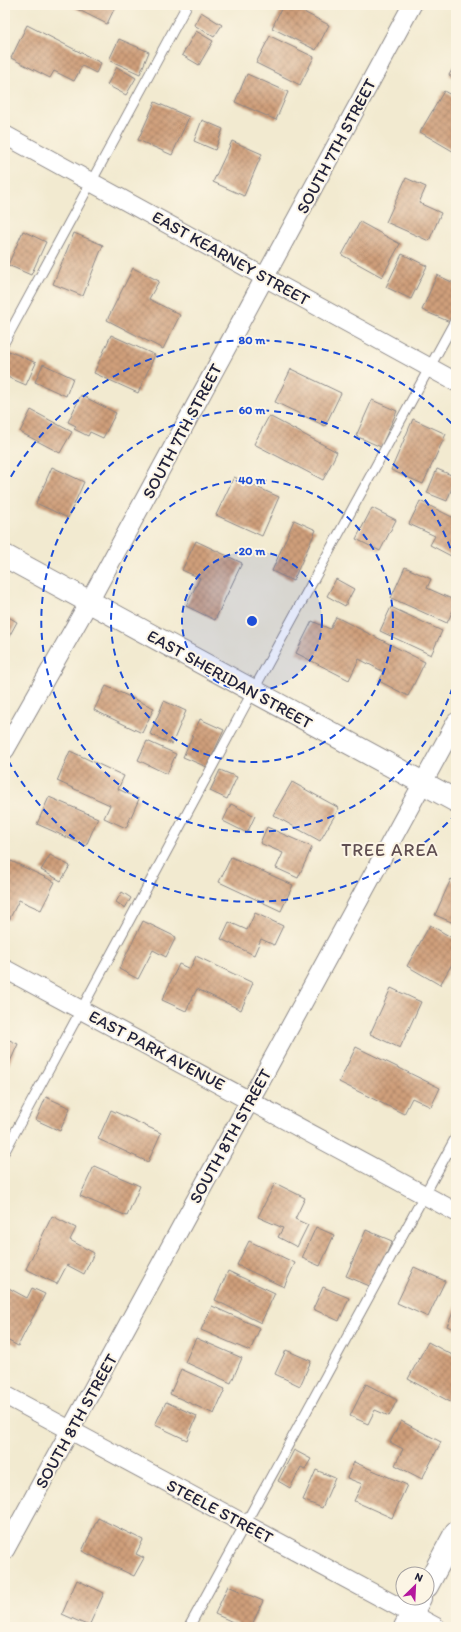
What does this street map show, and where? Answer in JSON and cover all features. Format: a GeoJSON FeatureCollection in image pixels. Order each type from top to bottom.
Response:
{"type":"FeatureCollection","features":[{"type":"Feature","properties":{"kind":"street","name":"SOUTH 7TH STREET"},"geometry":{"type":"LineString","coordinates":[[5,750],[89,602],[412,5]]}},
{"type":"Feature","properties":{"kind":"street","name":"EAST KEARNEY STREET"},"geometry":{"type":"LineString","coordinates":[[5,135],[456,382]]}},
{"type":"Feature","properties":{"kind":"street","name":"EAST SHERIDAN STREET"},"geometry":{"type":"LineString","coordinates":[[5,556],[456,801]]}},
{"type":"Feature","properties":{"kind":"street","name":"SOUTH 8TH STREET"},"geometry":{"type":"LineString","coordinates":[[5,1550],[456,722]]}},
{"type":"Feature","properties":{"kind":"street","name":"EAST PARK AVENUE"},"geometry":{"type":"LineString","coordinates":[[5,969],[456,1212]]}},
{"type":"Feature","properties":{"kind":"street","name":"STEELE STREET"},"geometry":{"type":"LineString","coordinates":[[5,1395],[436,1627]]}},
{"type":"Feature","properties":{"kind":"street"},"geometry":{"type":"LineString","coordinates":[[435,1571],[456,1532]]}},
{"type":"Feature","properties":{"kind":"lane"},"geometry":{"type":"LineString","coordinates":[[5,341],[187,5]]}},
{"type":"Feature","properties":{"kind":"lane"},"geometry":{"type":"LineString","coordinates":[[5,1151],[80,1010],[456,319]]}},
{"type":"Feature","properties":{"kind":"lane"},"geometry":{"type":"LineString","coordinates":[[189,1627],[456,1138]]}},
{"type":"Feature","properties":{"kind":"building"},"geometry":{"type":"Polygon","coordinates":[[[69,5],[116,5],[107,24],[69,5]]]}},
{"type":"Feature","properties":{"kind":"building"},"geometry":{"type":"Polygon","coordinates":[[[283,5],[290,5],[329,25],[316,50],[272,28],[283,5]]]}},
{"type":"Feature","properties":{"kind":"building"},"geometry":{"type":"Polygon","coordinates":[[[201,12],[222,25],[214,37],[194,25],[201,12]]]}},
{"type":"Feature","properties":{"kind":"building"},"geometry":{"type":"Polygon","coordinates":[[[27,25],[101,63],[96,73],[82,66],[74,81],[54,71],[50,78],[11,58],[27,25]]]}},
{"type":"Feature","properties":{"kind":"building"},"geometry":{"type":"Polygon","coordinates":[[[196,31],[213,41],[199,65],[182,55],[196,31]]]}},
{"type":"Feature","properties":{"kind":"building"},"geometry":{"type":"Polygon","coordinates":[[[270,36],[314,57],[300,85],[256,63],[270,36]]]}},
{"type":"Feature","properties":{"kind":"building"},"geometry":{"type":"Polygon","coordinates":[[[119,39],[149,52],[140,74],[109,60],[119,39]]]}},
{"type":"Feature","properties":{"kind":"building"},"geometry":{"type":"Polygon","coordinates":[[[456,63],[456,79],[449,75],[456,63]]]}},
{"type":"Feature","properties":{"kind":"building"},"geometry":{"type":"Polygon","coordinates":[[[117,67],[136,78],[126,95],[107,85],[117,67]]]}},
{"type":"Feature","properties":{"kind":"building"},"geometry":{"type":"Polygon","coordinates":[[[247,74],[288,92],[276,120],[235,102],[247,74]]]}},
{"type":"Feature","properties":{"kind":"building"},"geometry":{"type":"Polygon","coordinates":[[[444,91],[456,98],[456,153],[420,132],[444,91]]]}},
{"type":"Feature","properties":{"kind":"building"},"geometry":{"type":"Polygon","coordinates":[[[155,102],[189,117],[172,155],[138,140],[155,102]]]}},
{"type":"Feature","properties":{"kind":"building"},"geometry":{"type":"Polygon","coordinates":[[[202,120],[223,129],[215,150],[194,141],[202,120]]]}},
{"type":"Feature","properties":{"kind":"building"},"geometry":{"type":"Polygon","coordinates":[[[232,141],[262,154],[244,196],[213,182],[232,141]]]}},
{"type":"Feature","properties":{"kind":"building"},"geometry":{"type":"Polygon","coordinates":[[[406,178],[426,187],[419,203],[441,213],[429,241],[386,222],[406,178]]]}},
{"type":"Feature","properties":{"kind":"building"},"geometry":{"type":"Polygon","coordinates":[[[360,222],[400,244],[382,277],[342,255],[360,222]]]}},
{"type":"Feature","properties":{"kind":"building"},"geometry":{"type":"Polygon","coordinates":[[[23,231],[46,242],[31,275],[8,265],[23,231]]]}},
{"type":"Feature","properties":{"kind":"building"},"geometry":{"type":"Polygon","coordinates":[[[74,233],[103,245],[83,296],[53,284],[74,233]]]}},
{"type":"Feature","properties":{"kind":"building"},"geometry":{"type":"Polygon","coordinates":[[[402,254],[427,266],[411,299],[386,287],[402,254]]]}},
{"type":"Feature","properties":{"kind":"building"},"geometry":{"type":"Polygon","coordinates":[[[133,268],[159,281],[149,299],[180,315],[163,349],[107,320],[133,268]]]}},
{"type":"Feature","properties":{"kind":"building"},"geometry":{"type":"Polygon","coordinates":[[[437,275],[456,284],[456,309],[450,322],[422,310],[437,275]]]}},
{"type":"Feature","properties":{"kind":"building"},"geometry":{"type":"Polygon","coordinates":[[[111,335],[155,355],[138,393],[94,373],[111,335]]]}},
{"type":"Feature","properties":{"kind":"building"},"geometry":{"type":"Polygon","coordinates":[[[9,351],[36,363],[26,385],[5,376],[5,359],[9,351]]]}},
{"type":"Feature","properties":{"kind":"building"},"geometry":{"type":"Polygon","coordinates":[[[43,364],[73,378],[66,396],[35,382],[43,364]]]}},
{"type":"Feature","properties":{"kind":"building"},"geometry":{"type":"Polygon","coordinates":[[[291,369],[341,393],[325,426],[275,402],[291,369]]]}},
{"type":"Feature","properties":{"kind":"building"},"geometry":{"type":"Polygon","coordinates":[[[81,395],[116,413],[103,438],[90,432],[88,436],[74,429],[76,426],[68,422],[81,395]]]}},
{"type":"Feature","properties":{"kind":"building"},"geometry":{"type":"Polygon","coordinates":[[[372,400],[397,411],[381,447],[356,436],[372,400]]]}},
{"type":"Feature","properties":{"kind":"building"},"geometry":{"type":"Polygon","coordinates":[[[31,410],[72,432],[60,453],[20,432],[31,410]]]}},
{"type":"Feature","properties":{"kind":"building"},"geometry":{"type":"Polygon","coordinates":[[[269,416],[337,452],[323,480],[254,444],[269,416]]]}},
{"type":"Feature","properties":{"kind":"building"},"geometry":{"type":"Polygon","coordinates":[[[413,419],[446,434],[423,484],[391,470],[413,419]]]}},
{"type":"Feature","properties":{"kind":"building"},"geometry":{"type":"Polygon","coordinates":[[[52,467],[84,482],[68,518],[36,503],[52,467]]]}},
{"type":"Feature","properties":{"kind":"building"},"geometry":{"type":"Polygon","coordinates":[[[437,469],[456,477],[447,501],[427,493],[437,469]]]}},
{"type":"Feature","properties":{"kind":"building"},"geometry":{"type":"Polygon","coordinates":[[[234,477],[279,497],[262,536],[216,515],[234,477]]]}},
{"type":"Feature","properties":{"kind":"building"},"geometry":{"type":"Polygon","coordinates":[[[420,501],[456,519],[456,547],[451,556],[430,545],[435,536],[409,524],[420,501]]]}},
{"type":"Feature","properties":{"kind":"building"},"geometry":{"type":"Polygon","coordinates":[[[372,508],[396,520],[380,551],[356,539],[372,508]]]}},
{"type":"Feature","properties":{"kind":"building"},"geometry":{"type":"Polygon","coordinates":[[[294,520],[316,530],[293,581],[272,571],[294,520]]]}},
{"type":"Feature","properties":{"kind":"building"},"geometry":{"type":"Polygon","coordinates":[[[196,541],[242,563],[215,620],[186,606],[200,578],[182,570],[196,541]]]}},
{"type":"Feature","properties":{"kind":"building"},"geometry":{"type":"Polygon","coordinates":[[[405,567],[431,579],[427,588],[456,601],[447,623],[391,598],[405,567]]]}},
{"type":"Feature","properties":{"kind":"building"},"geometry":{"type":"Polygon","coordinates":[[[336,579],[354,589],[345,606],[327,596],[336,579]]]}},
{"type":"Feature","properties":{"kind":"building"},"geometry":{"type":"Polygon","coordinates":[[[391,607],[442,631],[431,655],[380,631],[391,607]]]}},
{"type":"Feature","properties":{"kind":"building"},"geometry":{"type":"Polygon","coordinates":[[[5,615],[17,622],[5,644],[5,615]]]}},
{"type":"Feature","properties":{"kind":"building"},"geometry":{"type":"Polygon","coordinates":[[[336,617],[425,662],[408,696],[379,681],[384,672],[359,659],[349,680],[296,653],[312,621],[330,629],[336,617]]]}},
{"type":"Feature","properties":{"kind":"building"},"geometry":{"type":"Polygon","coordinates":[[[106,686],[154,708],[142,733],[94,710],[106,686]]]}},
{"type":"Feature","properties":{"kind":"building"},"geometry":{"type":"Polygon","coordinates":[[[164,701],[186,711],[172,744],[150,734],[164,701]]]}},
{"type":"Feature","properties":{"kind":"building"},"geometry":{"type":"Polygon","coordinates":[[[200,719],[224,730],[207,767],[183,757],[200,719]]]}},
{"type":"Feature","properties":{"kind":"building"},"geometry":{"type":"Polygon","coordinates":[[[147,741],[176,754],[167,774],[138,760],[147,741]]]}},
{"type":"Feature","properties":{"kind":"building"},"geometry":{"type":"Polygon","coordinates":[[[70,751],[124,776],[118,789],[139,799],[126,828],[104,818],[110,805],[57,781],[70,751]]]}},
{"type":"Feature","properties":{"kind":"building"},"geometry":{"type":"Polygon","coordinates":[[[220,770],[237,777],[227,799],[210,791],[220,770]]]}},
{"type":"Feature","properties":{"kind":"building"},"geometry":{"type":"Polygon","coordinates":[[[292,782],[339,808],[320,841],[273,815],[292,782]]]}},
{"type":"Feature","properties":{"kind":"building"},"geometry":{"type":"Polygon","coordinates":[[[49,797],[98,818],[86,846],[37,824],[49,797]]]}},
{"type":"Feature","properties":{"kind":"building"},"geometry":{"type":"Polygon","coordinates":[[[231,804],[255,816],[247,833],[223,821],[231,804]]]}},
{"type":"Feature","properties":{"kind":"building"},"geometry":{"type":"Polygon","coordinates":[[[267,827],[312,847],[298,878],[276,868],[283,853],[260,843],[267,827]]]}},
{"type":"Feature","properties":{"kind":"building"},"geometry":{"type":"Polygon","coordinates":[[[50,855],[70,866],[61,881],[41,870],[50,855]]]}},
{"type":"Feature","properties":{"kind":"building"},"geometry":{"type":"Polygon","coordinates":[[[231,857],[293,885],[281,911],[219,882],[231,857]]]}},
{"type":"Feature","properties":{"kind":"building"},"geometry":{"type":"Polygon","coordinates":[[[11,861],[55,882],[41,910],[19,900],[9,920],[5,919],[5,873],[11,861]]]}},
{"type":"Feature","properties":{"kind":"building"},"geometry":{"type":"Polygon","coordinates":[[[451,879],[456,882],[456,924],[435,915],[451,879]]]}},
{"type":"Feature","properties":{"kind":"building"},"geometry":{"type":"Polygon","coordinates":[[[122,892],[131,898],[125,908],[116,902],[122,892]]]}},
{"type":"Feature","properties":{"kind":"building"},"geometry":{"type":"Polygon","coordinates":[[[255,913],[283,926],[274,945],[261,939],[254,955],[221,939],[229,922],[247,930],[255,913]]]}},
{"type":"Feature","properties":{"kind":"building"},"geometry":{"type":"Polygon","coordinates":[[[143,921],[176,937],[166,957],[153,950],[138,979],[119,969],[143,921]]]}},
{"type":"Feature","properties":{"kind":"building"},"geometry":{"type":"Polygon","coordinates":[[[430,925],[456,940],[456,957],[440,985],[407,966],[430,925]]]}},
{"type":"Feature","properties":{"kind":"building"},"geometry":{"type":"Polygon","coordinates":[[[196,956],[253,983],[241,1010],[197,989],[186,1011],[162,1000],[179,964],[190,969],[196,956]]]}},
{"type":"Feature","properties":{"kind":"building"},"geometry":{"type":"Polygon","coordinates":[[[391,988],[421,1002],[400,1048],[370,1034],[391,988]]]}},
{"type":"Feature","properties":{"kind":"building"},"geometry":{"type":"Polygon","coordinates":[[[5,1038],[18,1044],[5,1073],[5,1038]]]}},
{"type":"Feature","properties":{"kind":"building"},"geometry":{"type":"Polygon","coordinates":[[[356,1047],[440,1088],[431,1107],[412,1098],[404,1114],[339,1082],[356,1047]]]}},
{"type":"Feature","properties":{"kind":"building"},"geometry":{"type":"Polygon","coordinates":[[[46,1097],[70,1108],[60,1131],[36,1120],[46,1097]]]}},
{"type":"Feature","properties":{"kind":"building"},"geometry":{"type":"Polygon","coordinates":[[[111,1110],[161,1133],[148,1162],[98,1139],[111,1110]]]}},
{"type":"Feature","properties":{"kind":"building"},"geometry":{"type":"Polygon","coordinates":[[[94,1166],[140,1186],[127,1216],[80,1196],[94,1166]]]}},
{"type":"Feature","properties":{"kind":"building"},"geometry":{"type":"Polygon","coordinates":[[[275,1183],[305,1198],[295,1219],[308,1225],[297,1247],[278,1237],[283,1228],[258,1217],[275,1183]]]}},
{"type":"Feature","properties":{"kind":"building"},"geometry":{"type":"Polygon","coordinates":[[[52,1216],[76,1228],[70,1240],[94,1253],[84,1274],[67,1265],[57,1284],[26,1269],[52,1216]]]}},
{"type":"Feature","properties":{"kind":"building"},"geometry":{"type":"Polygon","coordinates":[[[316,1227],[334,1235],[320,1266],[302,1258],[316,1227]]]}},
{"type":"Feature","properties":{"kind":"building"},"geometry":{"type":"Polygon","coordinates":[[[366,1230],[392,1241],[372,1287],[346,1276],[366,1230]]]}},
{"type":"Feature","properties":{"kind":"building"},"geometry":{"type":"Polygon","coordinates":[[[249,1241],[295,1263],[284,1287],[237,1265],[249,1241]]]}},
{"type":"Feature","properties":{"kind":"building"},"geometry":{"type":"Polygon","coordinates":[[[414,1267],[445,1281],[428,1317],[397,1303],[414,1267]]]}},
{"type":"Feature","properties":{"kind":"building"},"geometry":{"type":"Polygon","coordinates":[[[228,1271],[275,1293],[261,1323],[215,1300],[228,1271]]]}},
{"type":"Feature","properties":{"kind":"building"},"geometry":{"type":"Polygon","coordinates":[[[5,1286],[27,1298],[32,1288],[45,1294],[18,1346],[5,1339],[5,1286]]]}},
{"type":"Feature","properties":{"kind":"building"},"geometry":{"type":"Polygon","coordinates":[[[323,1287],[349,1298],[339,1321],[313,1309],[323,1287]]]}},
{"type":"Feature","properties":{"kind":"building"},"geometry":{"type":"Polygon","coordinates":[[[212,1306],[260,1328],[250,1351],[201,1330],[212,1306]]]}},
{"type":"Feature","properties":{"kind":"building"},"geometry":{"type":"Polygon","coordinates":[[[456,1306],[456,1330],[447,1326],[456,1306]]]}},
{"type":"Feature","properties":{"kind":"building"},"geometry":{"type":"Polygon","coordinates":[[[196,1338],[242,1358],[231,1383],[185,1362],[196,1338]]]}},
{"type":"Feature","properties":{"kind":"building"},"geometry":{"type":"Polygon","coordinates":[[[428,1342],[456,1357],[456,1405],[408,1379],[428,1342]]]}},
{"type":"Feature","properties":{"kind":"building"},"geometry":{"type":"Polygon","coordinates":[[[286,1350],[311,1361],[300,1386],[275,1374],[286,1350]]]}},
{"type":"Feature","properties":{"kind":"building"},"geometry":{"type":"Polygon","coordinates":[[[181,1369],[225,1389],[214,1414],[170,1394],[181,1369]]]}},
{"type":"Feature","properties":{"kind":"building"},"geometry":{"type":"Polygon","coordinates":[[[366,1384],[397,1400],[389,1416],[375,1410],[368,1424],[350,1416],[366,1384]]]}},
{"type":"Feature","properties":{"kind":"building"},"geometry":{"type":"Polygon","coordinates":[[[166,1402],[197,1416],[187,1440],[155,1425],[166,1402]]]}},
{"type":"Feature","properties":{"kind":"building"},"geometry":{"type":"Polygon","coordinates":[[[401,1421],[441,1442],[422,1479],[395,1465],[403,1449],[390,1442],[401,1421]]]}},
{"type":"Feature","properties":{"kind":"building"},"geometry":{"type":"Polygon","coordinates":[[[294,1450],[311,1459],[305,1469],[301,1467],[290,1488],[278,1481],[294,1450]]]}},
{"type":"Feature","properties":{"kind":"building"},"geometry":{"type":"Polygon","coordinates":[[[354,1462],[407,1485],[392,1518],[354,1501],[362,1484],[347,1478],[354,1462]]]}},
{"type":"Feature","properties":{"kind":"building"},"geometry":{"type":"Polygon","coordinates":[[[316,1470],[335,1478],[322,1508],[303,1500],[316,1470]]]}},
{"type":"Feature","properties":{"kind":"building"},"geometry":{"type":"Polygon","coordinates":[[[98,1518],[143,1540],[136,1554],[144,1558],[134,1576],[82,1551],[98,1518]]]}},
{"type":"Feature","properties":{"kind":"building"},"geometry":{"type":"Polygon","coordinates":[[[77,1580],[104,1593],[89,1626],[62,1614],[77,1580]]]}},
{"type":"Feature","properties":{"kind":"building"},"geometry":{"type":"Polygon","coordinates":[[[228,1586],[263,1601],[251,1627],[244,1627],[215,1614],[228,1586]]]}},
{"type":"Feature","properties":{"kind":"district","name":"TREE AREA"},"geometry":{"type":"Point","coordinates":[390,850]}}]}
